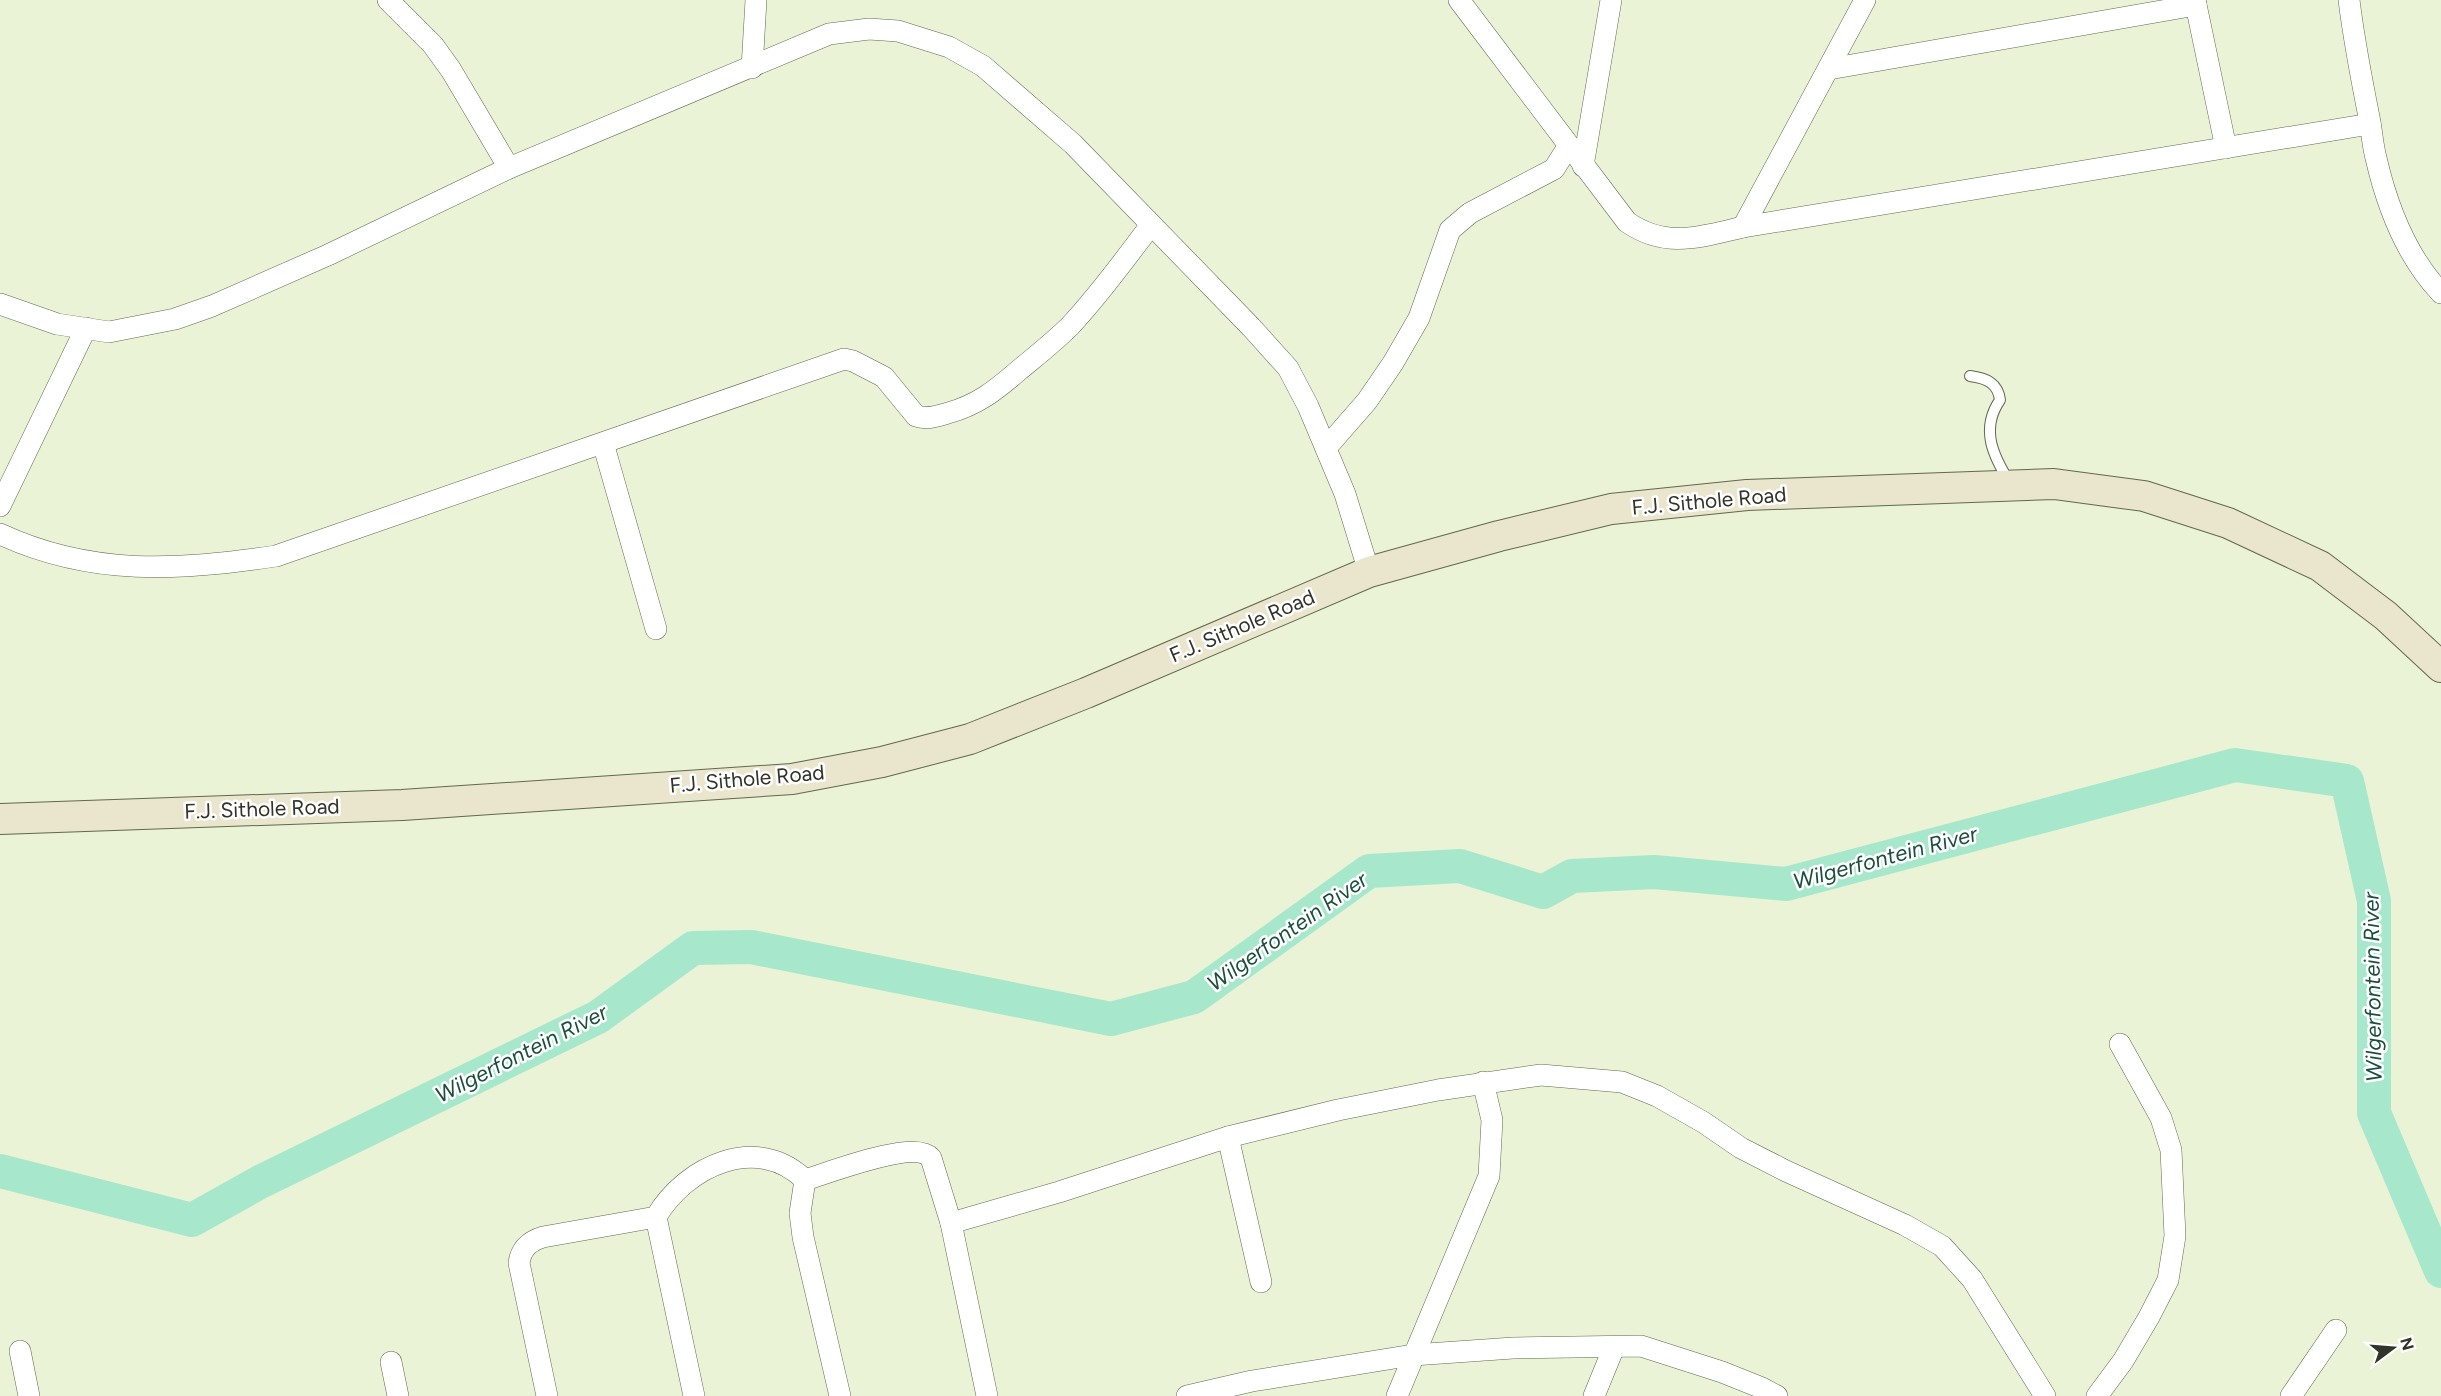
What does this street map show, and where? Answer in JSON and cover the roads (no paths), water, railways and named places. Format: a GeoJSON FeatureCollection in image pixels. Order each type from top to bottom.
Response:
{"type":"FeatureCollection","features":[{"type":"Feature","properties":{"kind":"street"},"geometry":{"type":"LineString","coordinates":[[388,0],[433,45],[451,70],[509,168]]}},
{"type":"Feature","properties":{"kind":"street"},"geometry":{"type":"LineString","coordinates":[[752,68],[756,0]]}},
{"type":"Feature","properties":{"kind":"street"},"geometry":{"type":"LineString","coordinates":[[1583,166],[1611,0]]}},
{"type":"Feature","properties":{"kind":"street"},"geometry":{"type":"LineString","coordinates":[[1743,227],[1865,0]]}},
{"type":"Feature","properties":{"kind":"street"},"geometry":{"type":"LineString","coordinates":[[2349,0],[2361,85],[2376,158],[2392,211],[2410,252],[2441,293]]}},
{"type":"Feature","properties":{"kind":"street"},"geometry":{"type":"LineString","coordinates":[[1829,69],[2196,3],[2226,148]]}},
{"type":"Feature","properties":{"kind":"street"},"geometry":{"type":"LineString","coordinates":[[1468,5],[1568,147],[1627,222],[1641,232],[1654,237],[1693,239],[1743,227],[2370,124]]}},
{"type":"Feature","properties":{"kind":"street"},"geometry":{"type":"LineString","coordinates":[[0,304],[57,324],[109,332],[175,319],[212,306],[328,255],[509,168],[829,34],[869,28],[898,31],[949,47],[982,66],[1073,144],[1288,368],[1308,406],[1345,494],[1369,572]]}},
{"type":"Feature","properties":{"kind":"street"},"geometry":{"type":"LineString","coordinates":[[1326,448],[1367,401],[1393,363],[1419,318],[1450,230],[1470,213],[1554,169],[1568,147]]}},
{"type":"Feature","properties":{"kind":"street"},"geometry":{"type":"LineString","coordinates":[[0,534],[32,549],[80,561],[125,568],[238,562],[276,556],[844,360],[853,361],[884,377],[912,413],[919,418],[964,409],[994,392],[1070,326],[1111,279],[1151,225]]}},
{"type":"Feature","properties":{"kind":"street"},"geometry":{"type":"LineString","coordinates":[[0,506],[86,328]]}},
{"type":"Feature","properties":{"kind":"street"},"geometry":{"type":"LineString","coordinates":[[603,443],[656,629]]}},
{"type":"Feature","properties":{"kind":"street","name":"F.J. Sithole Road"},"geometry":{"type":"LineString","coordinates":[[0,819],[402,805],[792,779],[882,762],[970,739],[1086,693],[1369,572],[1498,536],[1611,509],[1747,495],[2054,484],[2144,495],[2228,523],[2320,566],[2386,616],[2441,667]]}},
{"type":"Feature","properties":{"kind":"street"},"geometry":{"type":"LineString","coordinates":[[2097,1396],[2123,1361],[2150,1317],[2168,1280],[2175,1236],[2171,1150],[2161,1118],[2120,1044]]}},
{"type":"Feature","properties":{"kind":"street"},"geometry":{"type":"LineString","coordinates":[[951,1223],[1059,1192],[1228,1137],[1338,1110],[1483,1082],[1541,1075],[1622,1082],[1657,1096],[1703,1122],[1741,1148],[1905,1225],[1942,1246],[1972,1279],[2045,1396]]}},
{"type":"Feature","properties":{"kind":"street"},"geometry":{"type":"LineString","coordinates":[[1397,1396],[1489,1176],[1492,1120],[1483,1082]]}},
{"type":"Feature","properties":{"kind":"street"},"geometry":{"type":"LineString","coordinates":[[1228,1137],[1261,1282]]}},
{"type":"Feature","properties":{"kind":"street"},"geometry":{"type":"LineString","coordinates":[[805,1180],[894,1154],[922,1152],[931,1158],[951,1223],[987,1396]]}},
{"type":"Feature","properties":{"kind":"street"},"geometry":{"type":"LineString","coordinates":[[548,1396],[519,1263],[521,1253],[528,1244],[543,1237],[656,1217],[671,1195],[687,1180],[737,1157],[755,1157],[782,1162],[805,1180]]}},
{"type":"Feature","properties":{"kind":"street"},"geometry":{"type":"LineString","coordinates":[[805,1180],[800,1213],[803,1237],[840,1396]]}},
{"type":"Feature","properties":{"kind":"street"},"geometry":{"type":"LineString","coordinates":[[656,1217],[694,1396]]}},
{"type":"Feature","properties":{"kind":"street"},"geometry":{"type":"LineString","coordinates":[[2291,1396],[2336,1330]]}},
{"type":"Feature","properties":{"kind":"street"},"geometry":{"type":"LineString","coordinates":[[1187,1396],[1252,1381],[1413,1355],[1513,1348],[1641,1346],[1677,1356],[1762,1388],[1776,1396]]}},
{"type":"Feature","properties":{"kind":"street"},"geometry":{"type":"LineString","coordinates":[[1594,1396],[1614,1347]]}},
{"type":"Feature","properties":{"kind":"street"},"geometry":{"type":"LineString","coordinates":[[20,1351],[29,1396]]}},
{"type":"Feature","properties":{"kind":"street"},"geometry":{"type":"LineString","coordinates":[[391,1362],[398,1396]]}},
{"type":"Feature","properties":{"kind":"lane"},"geometry":{"type":"LineString","coordinates":[[1970,375],[1984,378],[1999,391],[2000,400],[1989,425],[1991,447],[2012,486]]}},
{"type":"Feature","properties":{"kind":"waterway","name":"Wilgerfontein River"},"geometry":{"type":"LineString","coordinates":[[0,1171],[192,1220],[260,1182],[598,1017],[693,948],[751,947],[1111,1019],[1194,997],[1369,871],[1460,866],[1543,892],[1572,876],[1654,872],[1786,884],[2235,765],[2347,781],[2374,901],[2374,1113],[2441,1271]]}}]}
